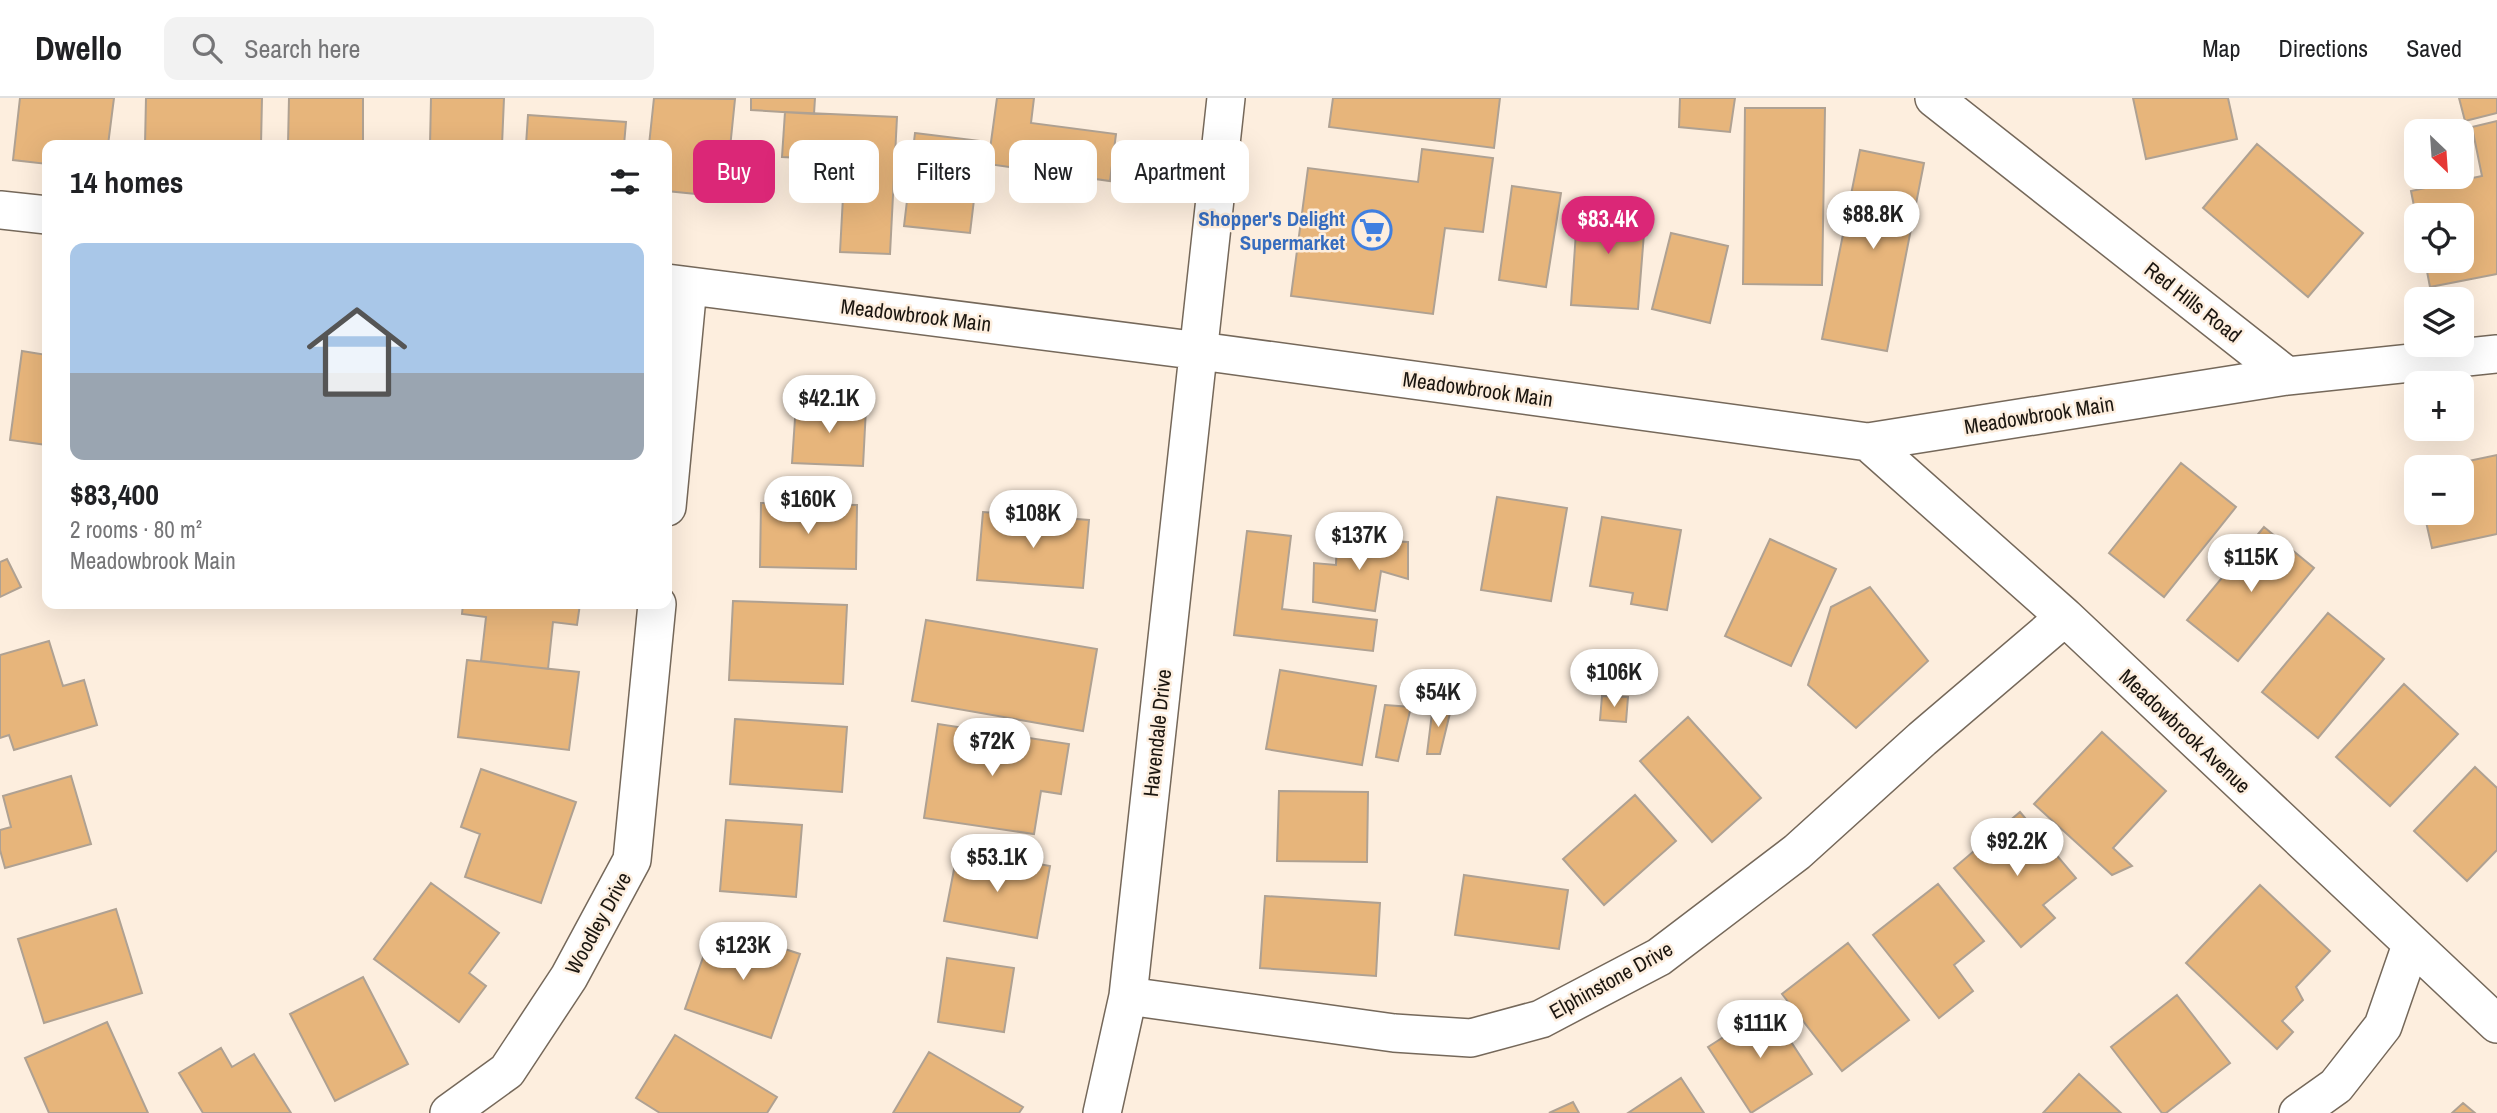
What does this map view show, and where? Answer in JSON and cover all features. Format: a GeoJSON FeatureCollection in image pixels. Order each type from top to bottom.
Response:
{"type":"FeatureCollection","features":[{"type":"Feature","properties":{"kind":"street","name":"Havendale Drive"},"geometry":{"type":"LineString","coordinates":[[1102,1113],[1128,996],[1226,98]]}},
{"type":"Feature","properties":{"kind":"street","name":"Red Hills Road"},"geometry":{"type":"LineString","coordinates":[[1934,98],[2287,376]]}},
{"type":"Feature","properties":{"kind":"street"},"geometry":{"type":"LineString","coordinates":[[0,210],[42,214]]}},
{"type":"Feature","properties":{"kind":"street","name":"Meadowbrook Main"},"geometry":{"type":"LineString","coordinates":[[678,285],[1199,351],[1868,442],[2287,376]]}},
{"type":"Feature","properties":{"kind":"street"},"geometry":{"type":"LineString","coordinates":[[672,407],[678,285]]}},
{"type":"Feature","properties":{"kind":"street"},"geometry":{"type":"LineString","coordinates":[[2287,376],[2497,354]]}},
{"type":"Feature","properties":{"kind":"street","name":"Meadowbrook Avenue"},"geometry":{"type":"LineString","coordinates":[[1868,442],[2065,617],[2497,1024]]}},
{"type":"Feature","properties":{"kind":"street","name":"Woodley Drive"},"geometry":{"type":"LineString","coordinates":[[449,1113],[507,1071],[569,977],[632,860],[657,609]]}},
{"type":"Feature","properties":{"kind":"street","name":"Elphinstone Drive"},"geometry":{"type":"LineString","coordinates":[[1128,996],[1394,1033],[1471,1038],[1541,1019],[1659,957],[1797,852],[1922,739],[2065,617]]}},
{"type":"Feature","properties":{"kind":"street"},"geometry":{"type":"LineString","coordinates":[[2298,1113],[2336,1086],[2383,1026],[2411,945]]}},
{"type":"Feature","properties":{"kind":"building"},"geometry":{"type":"Polygon","coordinates":[[[20,98],[114,98],[109,140],[42,140],[42,163],[13,160],[20,98]]]}},
{"type":"Feature","properties":{"kind":"building"},"geometry":{"type":"Polygon","coordinates":[[[146,98],[262,98],[261,140],[145,140],[146,98]]]}},
{"type":"Feature","properties":{"kind":"building"},"geometry":{"type":"Polygon","coordinates":[[[289,98],[363,98],[363,140],[288,140],[289,98]]]}},
{"type":"Feature","properties":{"kind":"building"},"geometry":{"type":"Polygon","coordinates":[[[431,98],[504,98],[502,140],[430,140],[431,98]]]}},
{"type":"Feature","properties":{"kind":"building"},"geometry":{"type":"Polygon","coordinates":[[[654,98],[735,99],[731,140],[693,140],[693,194],[672,192],[672,140],[650,140],[654,98]]]}},
{"type":"Feature","properties":{"kind":"building"},"geometry":{"type":"Polygon","coordinates":[[[751,98],[815,98],[814,114],[751,110],[751,98]]]}},
{"type":"Feature","properties":{"kind":"building"},"geometry":{"type":"Polygon","coordinates":[[[997,98],[1034,98],[1031,123],[1116,134],[1115,140],[1111,140],[1110,181],[1097,179],[1097,140],[1009,140],[1009,167],[995,165],[995,140],[991,140],[997,98]]]}},
{"type":"Feature","properties":{"kind":"building"},"geometry":{"type":"Polygon","coordinates":[[[1333,98],[1500,98],[1494,148],[1329,127],[1333,98]]]}},
{"type":"Feature","properties":{"kind":"building"},"geometry":{"type":"Polygon","coordinates":[[[1680,98],[1735,98],[1730,132],[1679,127],[1680,98]]]}},
{"type":"Feature","properties":{"kind":"building"},"geometry":{"type":"Polygon","coordinates":[[[2133,98],[2228,98],[2237,139],[2146,159],[2133,98]]]}},
{"type":"Feature","properties":{"kind":"building"},"geometry":{"type":"Polygon","coordinates":[[[2459,98],[2497,98],[2497,113],[2464,119],[2459,98]]]}},
{"type":"Feature","properties":{"kind":"building"},"geometry":{"type":"Polygon","coordinates":[[[1745,108],[1825,108],[1822,285],[1743,284],[1745,108]]]}},
{"type":"Feature","properties":{"kind":"building"},"geometry":{"type":"Polygon","coordinates":[[[785,112],[897,117],[896,140],[893,140],[890,254],[840,252],[843,203],[879,203],[879,140],[789,140],[789,157],[782,157],[785,112]]]}},
{"type":"Feature","properties":{"kind":"building"},"geometry":{"type":"Polygon","coordinates":[[[528,115],[626,122],[624,140],[526,140],[528,115]]]}},
{"type":"Feature","properties":{"kind":"building"},"geometry":{"type":"Polygon","coordinates":[[[2497,121],[2497,274],[2430,287],[2427,273],[2474,273],[2474,203],[2413,203],[2411,191],[2474,189],[2474,178],[2482,176],[2474,127],[2497,121]]]}},
{"type":"Feature","properties":{"kind":"building"},"geometry":{"type":"Polygon","coordinates":[[[915,133],[973,140],[914,140],[915,133]]]}},
{"type":"Feature","properties":{"kind":"building"},"geometry":{"type":"Polygon","coordinates":[[[2257,144],[2363,233],[2308,297],[2203,208],[2257,144]]]}},
{"type":"Feature","properties":{"kind":"building","name":"Shopper's Delight Supermarket"},"geometry":{"type":"Polygon","coordinates":[[[1422,149],[1493,158],[1483,232],[1445,228],[1433,314],[1291,296],[1308,168],[1418,182],[1422,149]]]}},
{"type":"Feature","properties":{"kind":"building"},"geometry":{"type":"Polygon","coordinates":[[[1860,150],[1924,163],[1887,351],[1822,339],[1860,150]]]}},
{"type":"Feature","properties":{"kind":"building"},"geometry":{"type":"Polygon","coordinates":[[[1512,186],[1561,193],[1546,287],[1499,280],[1512,186]]]}},
{"type":"Feature","properties":{"kind":"building"},"geometry":{"type":"Polygon","coordinates":[[[907,203],[974,203],[970,233],[904,226],[907,203]]]}},
{"type":"Feature","properties":{"kind":"building"},"geometry":{"type":"Polygon","coordinates":[[[1578,203],[1646,208],[1638,309],[1571,305],[1578,203]]]}},
{"type":"Feature","properties":{"kind":"building"},"geometry":{"type":"Polygon","coordinates":[[[1671,233],[1728,246],[1710,323],[1652,309],[1671,233]]]}},
{"type":"Feature","properties":{"kind":"building"},"geometry":{"type":"Polygon","coordinates":[[[22,351],[42,354],[42,444],[10,440],[22,351]]]}},
{"type":"Feature","properties":{"kind":"building"},"geometry":{"type":"Polygon","coordinates":[[[796,404],[866,408],[863,466],[792,463],[796,404]]]}},
{"type":"Feature","properties":{"kind":"building"},"geometry":{"type":"Polygon","coordinates":[[[2497,455],[2497,534],[2432,548],[2427,525],[2474,525],[2474,460],[2497,455]]]}},
{"type":"Feature","properties":{"kind":"building"},"geometry":{"type":"Polygon","coordinates":[[[2181,463],[2236,507],[2164,597],[2109,553],[2181,463]]]}},
{"type":"Feature","properties":{"kind":"building"},"geometry":{"type":"Polygon","coordinates":[[[1497,497],[1567,508],[1551,601],[1481,590],[1497,497]]]}},
{"type":"Feature","properties":{"kind":"building"},"geometry":{"type":"Polygon","coordinates":[[[761,503],[857,505],[856,569],[760,567],[761,503]]]}},
{"type":"Feature","properties":{"kind":"building"},"geometry":{"type":"Polygon","coordinates":[[[983,512],[1089,520],[1083,588],[977,580],[983,512]]]}},
{"type":"Feature","properties":{"kind":"building"},"geometry":{"type":"Polygon","coordinates":[[[1602,517],[1681,530],[1667,610],[1631,604],[1633,593],[1590,586],[1602,517]]]}},
{"type":"Feature","properties":{"kind":"building"},"geometry":{"type":"Polygon","coordinates":[[[2264,527],[2314,568],[2238,661],[2187,620],[2264,527]]]}},
{"type":"Feature","properties":{"kind":"building"},"geometry":{"type":"Polygon","coordinates":[[[1247,531],[1291,536],[1282,609],[1377,620],[1373,651],[1234,635],[1247,531]]]}},
{"type":"Feature","properties":{"kind":"building"},"geometry":{"type":"Polygon","coordinates":[[[1337,538],[1408,542],[1408,579],[1381,571],[1375,611],[1313,602],[1314,563],[1336,565],[1337,538]]]}},
{"type":"Feature","properties":{"kind":"building"},"geometry":{"type":"Polygon","coordinates":[[[1770,539],[1836,569],[1791,666],[1725,636],[1770,539]]]}},
{"type":"Feature","properties":{"kind":"building"},"geometry":{"type":"Polygon","coordinates":[[[7,559],[21,587],[0,597],[0,562],[7,559]]]}},
{"type":"Feature","properties":{"kind":"building"},"geometry":{"type":"Polygon","coordinates":[[[1870,587],[1928,661],[1856,728],[1808,685],[1831,607],[1870,587]]]}},
{"type":"Feature","properties":{"kind":"building"},"geometry":{"type":"Polygon","coordinates":[[[733,601],[847,605],[843,684],[729,680],[733,601]]]}},
{"type":"Feature","properties":{"kind":"building"},"geometry":{"type":"Polygon","coordinates":[[[462,609],[579,609],[577,625],[553,622],[548,669],[481,661],[486,617],[462,614],[462,609]]]}},
{"type":"Feature","properties":{"kind":"building"},"geometry":{"type":"Polygon","coordinates":[[[2328,613],[2384,659],[2318,738],[2262,692],[2328,613]]]}},
{"type":"Feature","properties":{"kind":"building"},"geometry":{"type":"Polygon","coordinates":[[[926,620],[1097,649],[1083,731],[912,701],[926,620]]]}},
{"type":"Feature","properties":{"kind":"building"},"geometry":{"type":"Polygon","coordinates":[[[49,641],[63,686],[84,680],[97,725],[14,750],[9,735],[0,738],[0,655],[49,641]]]}},
{"type":"Feature","properties":{"kind":"building"},"geometry":{"type":"Polygon","coordinates":[[[467,660],[579,672],[569,750],[458,737],[467,660]]]}},
{"type":"Feature","properties":{"kind":"building"},"geometry":{"type":"Polygon","coordinates":[[[1280,670],[1376,686],[1362,765],[1266,749],[1280,670]]]}},
{"type":"Feature","properties":{"kind":"building"},"geometry":{"type":"Polygon","coordinates":[[[2404,684],[2458,734],[2390,806],[2336,757],[2404,684]]]}},
{"type":"Feature","properties":{"kind":"building"},"geometry":{"type":"Polygon","coordinates":[[[1602,696],[1628,697],[1626,722],[1600,720],[1602,696]]]}},
{"type":"Feature","properties":{"kind":"building"},"geometry":{"type":"Polygon","coordinates":[[[1385,705],[1411,707],[1398,761],[1376,757],[1385,705]]]}},
{"type":"Feature","properties":{"kind":"building"},"geometry":{"type":"Polygon","coordinates":[[[1433,705],[1451,709],[1440,754],[1427,754],[1433,705]]]}},
{"type":"Feature","properties":{"kind":"building"},"geometry":{"type":"Polygon","coordinates":[[[1688,717],[1761,798],[1712,842],[1640,761],[1688,717]]]}},
{"type":"Feature","properties":{"kind":"building"},"geometry":{"type":"Polygon","coordinates":[[[735,719],[847,727],[842,792],[730,784],[735,719]]]}},
{"type":"Feature","properties":{"kind":"building"},"geometry":{"type":"Polygon","coordinates":[[[938,724],[1069,744],[1061,794],[1041,791],[1034,834],[924,818],[938,724]]]}},
{"type":"Feature","properties":{"kind":"building"},"geometry":{"type":"Polygon","coordinates":[[[2102,732],[2166,791],[2113,848],[2132,866],[2112,875],[2034,804],[2102,732]]]}},
{"type":"Feature","properties":{"kind":"building"},"geometry":{"type":"Polygon","coordinates":[[[2475,767],[2497,788],[2497,850],[2467,881],[2414,831],[2475,767]]]}},
{"type":"Feature","properties":{"kind":"building"},"geometry":{"type":"Polygon","coordinates":[[[481,769],[576,802],[541,903],[465,877],[480,834],[461,827],[481,769]]]}},
{"type":"Feature","properties":{"kind":"building"},"geometry":{"type":"Polygon","coordinates":[[[71,776],[91,844],[5,868],[0,850],[0,830],[11,827],[3,796],[71,776]]]}},
{"type":"Feature","properties":{"kind":"building"},"geometry":{"type":"Polygon","coordinates":[[[1279,791],[1368,792],[1367,862],[1277,861],[1279,791]]]}},
{"type":"Feature","properties":{"kind":"building"},"geometry":{"type":"Polygon","coordinates":[[[1635,795],[1676,841],[1604,905],[1563,859],[1635,795]]]}},
{"type":"Feature","properties":{"kind":"building"},"geometry":{"type":"Polygon","coordinates":[[[2020,812],[2076,878],[2043,905],[2055,918],[2021,947],[1954,868],[2020,812]]]}},
{"type":"Feature","properties":{"kind":"building"},"geometry":{"type":"Polygon","coordinates":[[[726,820],[802,825],[796,897],[720,891],[726,820]]]}},
{"type":"Feature","properties":{"kind":"building"},"geometry":{"type":"Polygon","coordinates":[[[958,849],[1050,866],[1037,938],[944,921],[958,849]]]}},
{"type":"Feature","properties":{"kind":"building"},"geometry":{"type":"Polygon","coordinates":[[[1464,875],[1568,890],[1559,949],[1455,935],[1464,875]]]}},
{"type":"Feature","properties":{"kind":"building"},"geometry":{"type":"Polygon","coordinates":[[[431,883],[499,933],[469,973],[486,986],[459,1022],[374,959],[431,883]]]}},
{"type":"Feature","properties":{"kind":"building"},"geometry":{"type":"Polygon","coordinates":[[[1938,884],[1984,941],[1954,965],[1973,991],[1939,1018],[1873,935],[1938,884]]]}},
{"type":"Feature","properties":{"kind":"building"},"geometry":{"type":"Polygon","coordinates":[[[2260,885],[2330,951],[2296,987],[2303,1000],[2282,1021],[2293,1032],[2277,1049],[2186,963],[2260,885]]]}},
{"type":"Feature","properties":{"kind":"building"},"geometry":{"type":"Polygon","coordinates":[[[1265,896],[1380,903],[1376,976],[1260,968],[1265,896]]]}},
{"type":"Feature","properties":{"kind":"building"},"geometry":{"type":"Polygon","coordinates":[[[116,909],[142,993],[44,1023],[18,939],[116,909]]]}},
{"type":"Feature","properties":{"kind":"building"},"geometry":{"type":"Polygon","coordinates":[[[714,926],[800,954],[771,1038],[685,1009],[714,926]]]}},
{"type":"Feature","properties":{"kind":"building"},"geometry":{"type":"Polygon","coordinates":[[[1848,943],[1909,1020],[1842,1071],[1782,994],[1848,943]]]}},
{"type":"Feature","properties":{"kind":"building"},"geometry":{"type":"Polygon","coordinates":[[[947,958],[1014,968],[1004,1032],[938,1022],[947,958]]]}},
{"type":"Feature","properties":{"kind":"building"},"geometry":{"type":"Polygon","coordinates":[[[363,977],[408,1064],[335,1101],[290,1014],[363,977]]]}},
{"type":"Feature","properties":{"kind":"building"},"geometry":{"type":"Polygon","coordinates":[[[2177,995],[2230,1063],[2166,1113],[2162,1113],[2111,1047],[2177,995]]]}},
{"type":"Feature","properties":{"kind":"building"},"geometry":{"type":"Polygon","coordinates":[[[1769,1008],[1812,1074],[1751,1113],[1708,1047],[1769,1008]]]}},
{"type":"Feature","properties":{"kind":"building"},"geometry":{"type":"Polygon","coordinates":[[[107,1022],[148,1113],[49,1113],[25,1058],[107,1022]]]}},
{"type":"Feature","properties":{"kind":"building"},"geometry":{"type":"Polygon","coordinates":[[[675,1035],[777,1097],[767,1113],[660,1113],[636,1098],[675,1035]]]}},
{"type":"Feature","properties":{"kind":"building"},"geometry":{"type":"Polygon","coordinates":[[[221,1048],[232,1067],[254,1054],[291,1113],[203,1113],[179,1073],[221,1048]]]}},
{"type":"Feature","properties":{"kind":"building"},"geometry":{"type":"Polygon","coordinates":[[[929,1052],[1023,1107],[1019,1113],[893,1113],[929,1052]]]}},
{"type":"Feature","properties":{"kind":"building"},"geometry":{"type":"Polygon","coordinates":[[[2079,1074],[2121,1113],[2043,1113],[2079,1074]]]}},
{"type":"Feature","properties":{"kind":"building"},"geometry":{"type":"Polygon","coordinates":[[[1681,1078],[1704,1113],[1628,1113],[1681,1078]]]}},
{"type":"Feature","properties":{"kind":"building"},"geometry":{"type":"Polygon","coordinates":[[[1573,1102],[1579,1113],[1549,1113],[1573,1102]]]}},
{"type":"Feature","properties":{"kind":"building"},"geometry":{"type":"Polygon","coordinates":[[[2463,1103],[2475,1113],[2452,1113],[2463,1103]]]}},
{"type":"Feature","properties":{"kind":"place","name":"Shopper's Delight Supermarket"},"geometry":{"type":"Point","coordinates":[1372,230]}}]}
